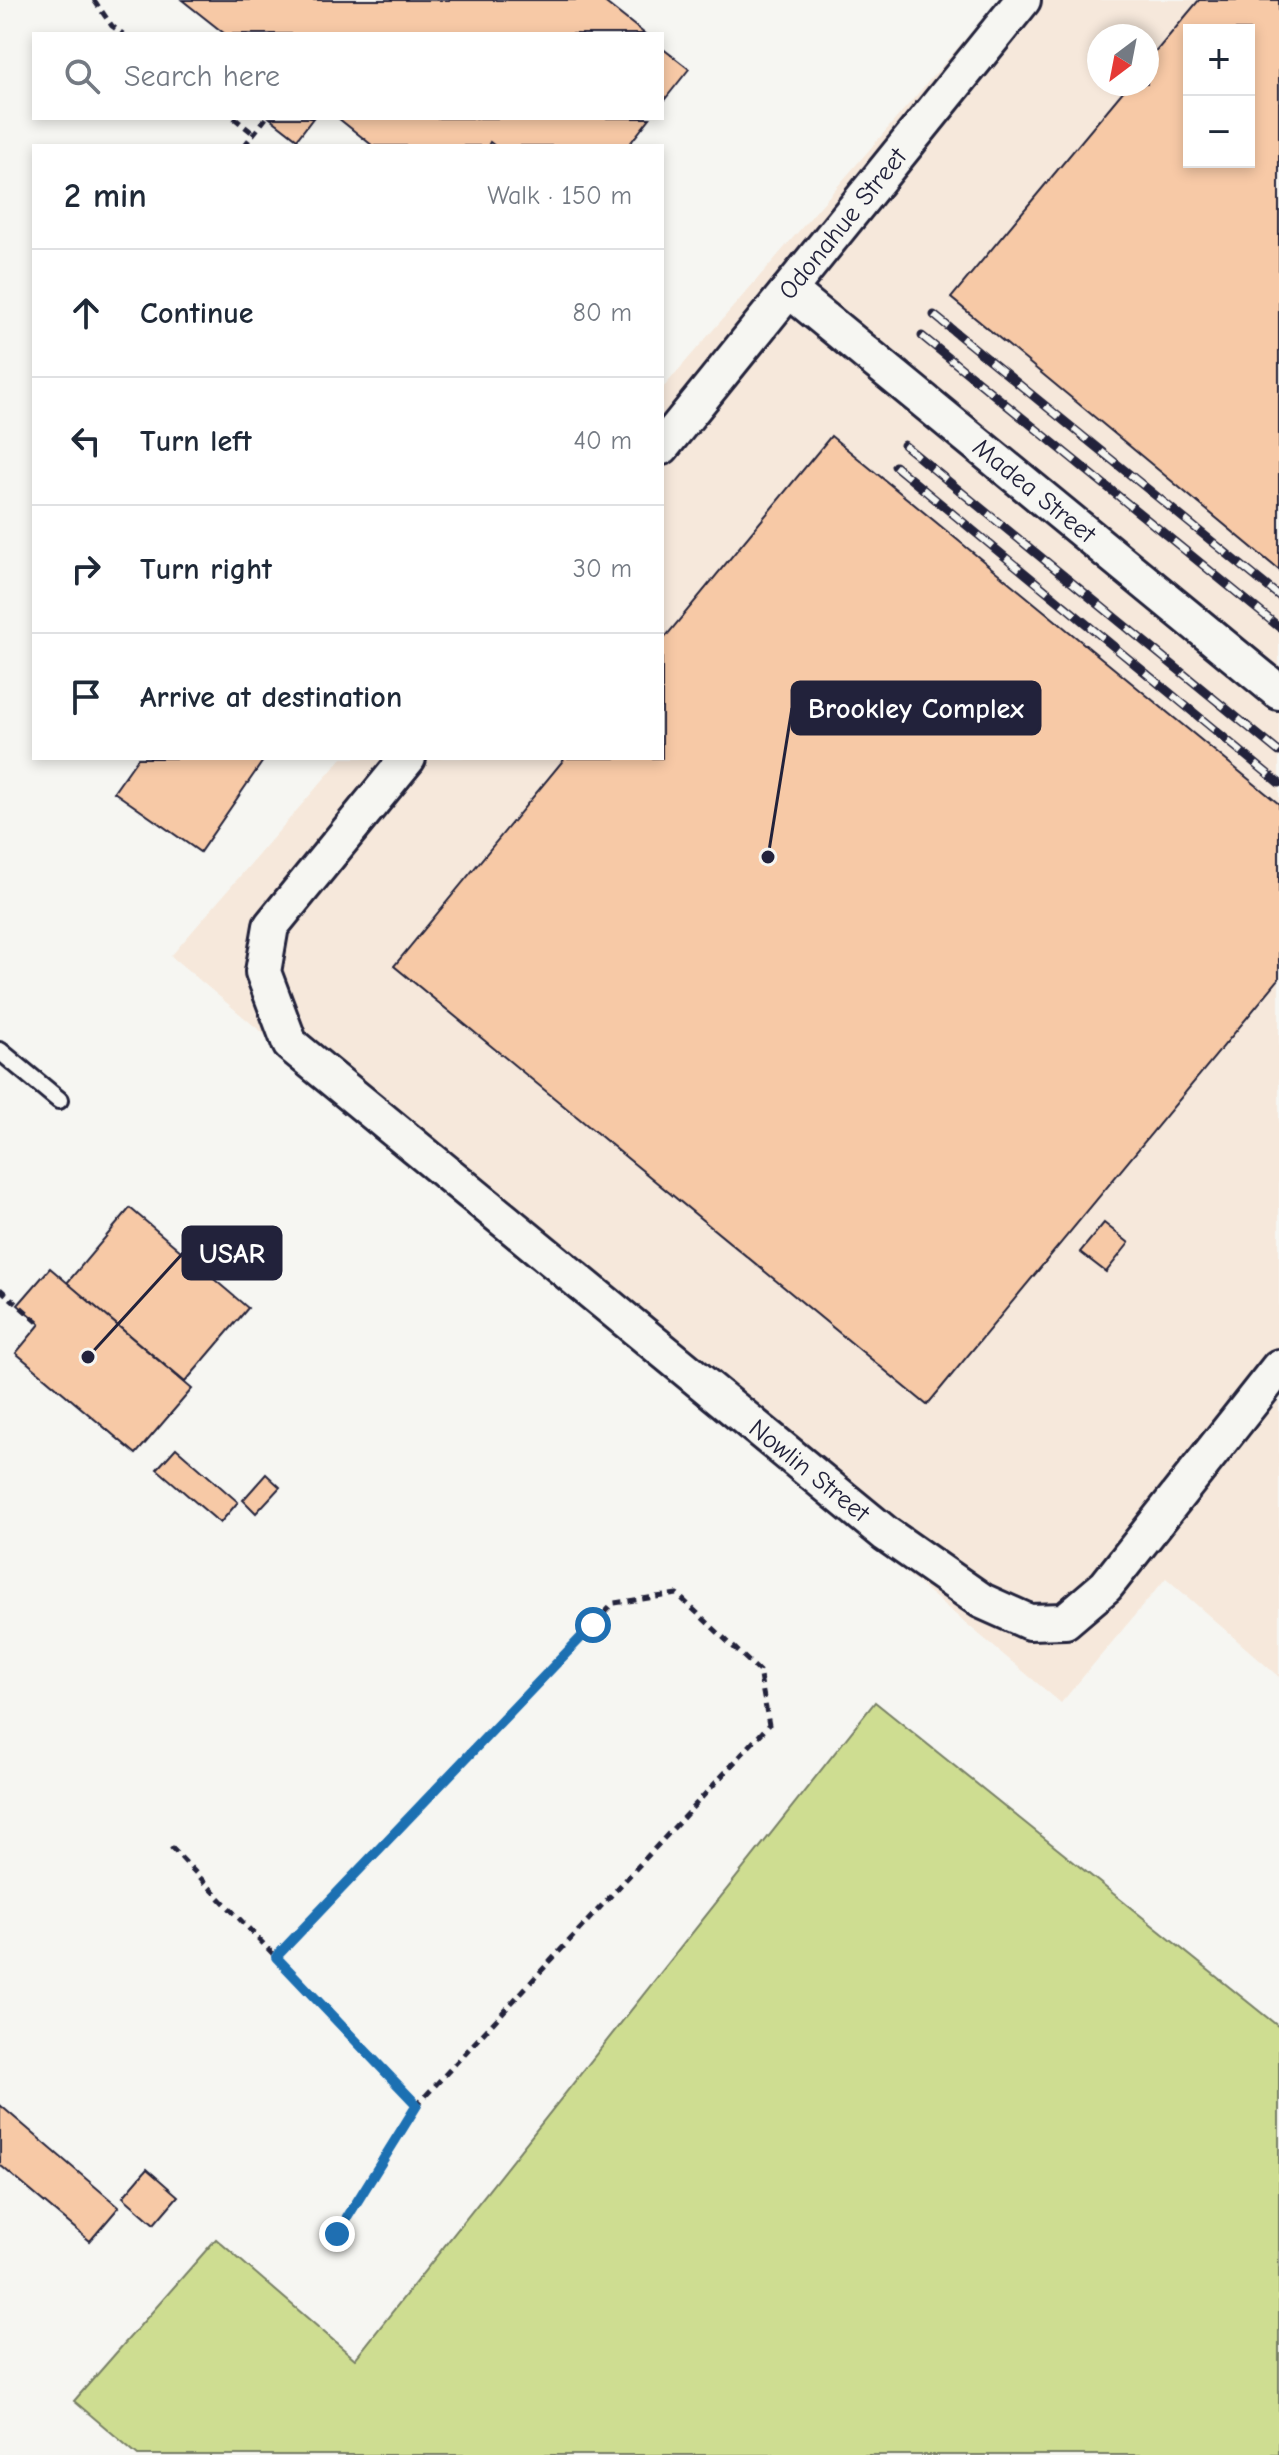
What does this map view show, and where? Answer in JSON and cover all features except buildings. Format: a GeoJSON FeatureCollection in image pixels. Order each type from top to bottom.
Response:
{"type":"FeatureCollection","features":[{"type":"Feature","properties":{"kind":"street","name":"Odonahue Street"},"geometry":{"type":"LineString","coordinates":[[664,445],[1023,0]]}},
{"type":"Feature","properties":{"kind":"street","name":"Madea Street"},"geometry":{"type":"LineString","coordinates":[[789,290],[1279,692]]}},
{"type":"Feature","properties":{"kind":"street","name":"Nowlin Street"},"geometry":{"type":"LineString","coordinates":[[406,760],[271,926],[263,972],[290,1044],[886,1534],[982,1601],[1029,1622],[1065,1621],[1106,1586],[1279,1367]]}},
{"type":"Feature","properties":{"kind":"lane"},"geometry":{"type":"LineString","coordinates":[[0,1051],[59,1100]]}},
{"type":"Feature","properties":{"kind":"path"},"geometry":{"type":"LineString","coordinates":[[94,0],[112,26],[120,32]]}},
{"type":"Feature","properties":{"kind":"path"},"geometry":{"type":"LineString","coordinates":[[236,120],[254,134]]}},
{"type":"Feature","properties":{"kind":"path"},"geometry":{"type":"LineString","coordinates":[[246,144],[264,120]]}},
{"type":"Feature","properties":{"kind":"path"},"geometry":{"type":"LineString","coordinates":[[0,1289],[40,1324]]}},
{"type":"Feature","properties":{"kind":"path"},"geometry":{"type":"LineString","coordinates":[[276,1957],[614,1603],[677,1594],[759,1671],[769,1725],[417,2105],[337,2234]]}},
{"type":"Feature","properties":{"kind":"path"},"geometry":{"type":"LineString","coordinates":[[171,1847],[417,2105]]}},
{"type":"Feature","properties":{"kind":"shaded area"},"geometry":{"type":"Polygon","coordinates":[[[999,0],[1279,0],[1279,1677],[1166,1578],[1061,1703],[171,956],[340,760],[664,760],[664,387],[999,0]]]}},
{"type":"Feature","properties":{"kind":"green space"},"geometry":{"type":"Polygon","coordinates":[[[875,1702],[1279,2027],[1279,2455],[138,2455],[74,2401],[216,2239],[355,2359],[875,1702]]]}},
{"type":"Feature","properties":{"kind":"railway"},"geometry":{"type":"LineString","coordinates":[[934,315],[1279,596]]}},
{"type":"Feature","properties":{"kind":"railway"},"geometry":{"type":"LineString","coordinates":[[922,336],[1279,627]]}},
{"type":"Feature","properties":{"kind":"railway"},"geometry":{"type":"LineString","coordinates":[[904,445],[1279,752]]}},
{"type":"Feature","properties":{"kind":"railway"},"geometry":{"type":"LineString","coordinates":[[895,466],[1279,783]]}},
{"type":"Feature","properties":{"kind":"place","name":"Brookley Complex"},"geometry":{"type":"Point","coordinates":[768,857]}},
{"type":"Feature","properties":{"kind":"place","name":"USAR"},"geometry":{"type":"Point","coordinates":[88,1357]}},
{"type":"Feature","properties":{"kind":"route"},"geometry":{"type":"LineString","coordinates":[[337,2234],[417,2105],[276,1957],[593,1625]]}}]}
